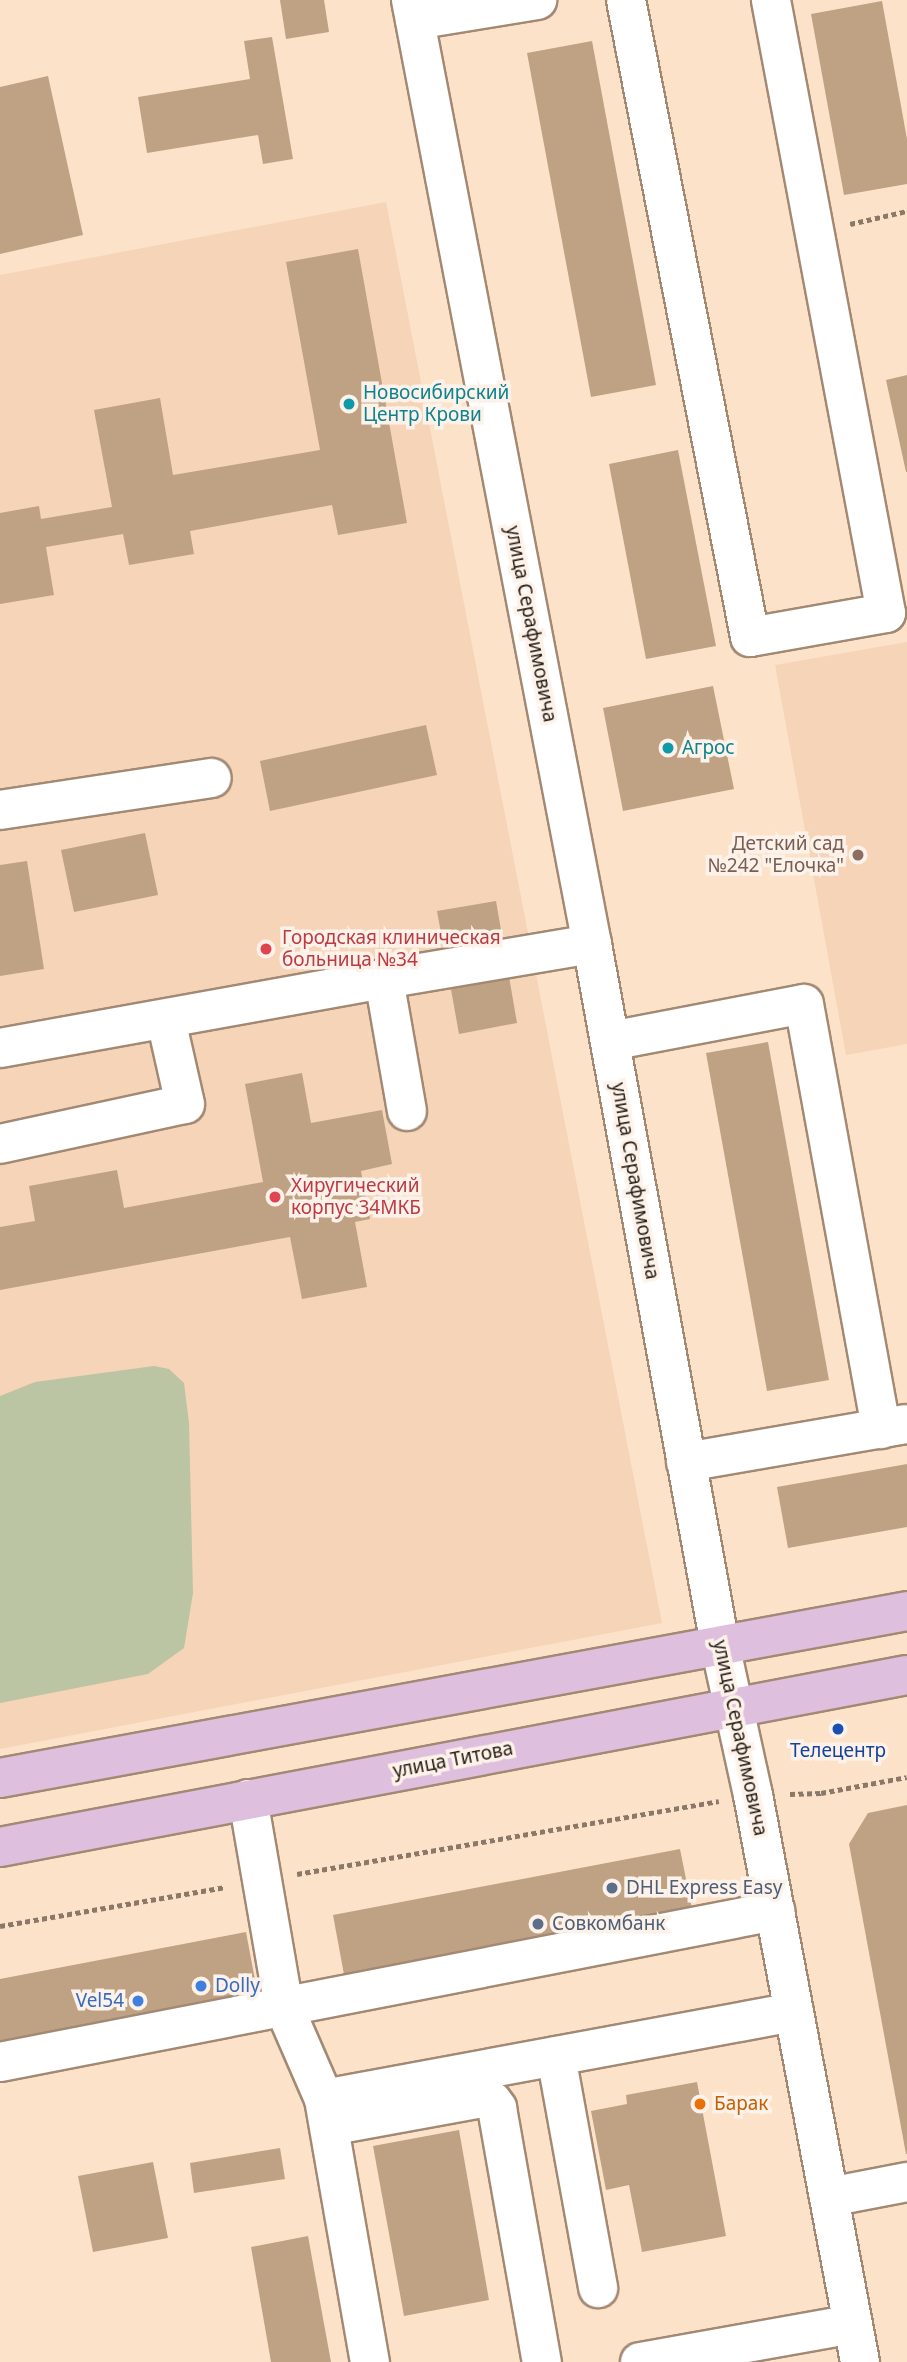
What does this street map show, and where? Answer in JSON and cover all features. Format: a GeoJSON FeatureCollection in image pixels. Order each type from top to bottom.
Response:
{"type":"FeatureCollection","features":[{"type":"Feature","properties":{"kind":"main road"},"geometry":{"type":"LineString","coordinates":[[0,1778],[907,1611]]}},
{"type":"Feature","properties":{"kind":"main road","name":"улица Титова"},"geometry":{"type":"LineString","coordinates":[[0,1847],[907,1675]]}},
{"type":"Feature","properties":{"kind":"street"},"geometry":{"type":"LineString","coordinates":[[413,10],[537,0]]}},
{"type":"Feature","properties":{"kind":"street"},"geometry":{"type":"LineString","coordinates":[[626,0],[750,637],[887,612],[771,0]]}},
{"type":"Feature","properties":{"kind":"street","name":"улица Серафимовича"},"geometry":{"type":"LineString","coordinates":[[413,10],[592,944],[720,1645],[753,1795],[860,2362]]}},
{"type":"Feature","properties":{"kind":"street"},"geometry":{"type":"LineString","coordinates":[[0,810],[212,778]]}},
{"type":"Feature","properties":{"kind":"street"},"geometry":{"type":"LineString","coordinates":[[0,1048],[592,944]]}},
{"type":"Feature","properties":{"kind":"street"},"geometry":{"type":"LineString","coordinates":[[384,979],[407,1111]]}},
{"type":"Feature","properties":{"kind":"street"},"geometry":{"type":"LineString","coordinates":[[610,1041],[804,1004],[894,1426],[686,1462]]}},
{"type":"Feature","properties":{"kind":"street"},"geometry":{"type":"LineString","coordinates":[[0,1144],[185,1104],[166,1020]]}},
{"type":"Feature","properties":{"kind":"street"},"geometry":{"type":"LineString","coordinates":[[248,1799],[285,2007],[327,2113],[370,2362]]}},
{"type":"Feature","properties":{"kind":"street"},"geometry":{"type":"LineString","coordinates":[[0,2062],[775,1912]]}},
{"type":"Feature","properties":{"kind":"street"},"geometry":{"type":"LineString","coordinates":[[327,2113],[556,2056],[794,2012]]}},
{"type":"Feature","properties":{"kind":"street"},"geometry":{"type":"LineString","coordinates":[[556,2056],[598,2288]]}},
{"type":"Feature","properties":{"kind":"street"},"geometry":{"type":"LineString","coordinates":[[327,2113],[482,2098],[492,2101],[497,2108],[542,2362]]}},
{"type":"Feature","properties":{"kind":"street"},"geometry":{"type":"LineString","coordinates":[[829,2197],[907,2182]]}},
{"type":"Feature","properties":{"kind":"street"},"geometry":{"type":"LineString","coordinates":[[640,2362],[853,2323]]}},
{"type":"Feature","properties":{"kind":"path"},"geometry":{"type":"LineString","coordinates":[[815,230],[907,211]]}},
{"type":"Feature","properties":{"kind":"path"},"geometry":{"type":"LineString","coordinates":[[0,1926],[753,1795],[821,1793],[907,1777]]}},
{"type":"Feature","properties":{"kind":"shaded area","name":"Городская клиническая больница №34"},"geometry":{"type":"Polygon","coordinates":[[[386,202],[662,1623],[0,1749],[0,275],[386,202]]]}},
{"type":"Feature","properties":{"kind":"shaded area","name":"Детский сад №242 \"Елочка\""},"geometry":{"type":"Polygon","coordinates":[[[907,642],[907,1044],[846,1055],[775,665],[907,642]]]}},
{"type":"Feature","properties":{"kind":"green space"},"geometry":{"type":"Polygon","coordinates":[[[154,1366],[169,1369],[184,1383],[189,1423],[193,1593],[184,1648],[148,1674],[0,1703],[0,1396],[35,1382],[154,1366]]]}},
{"type":"Feature","properties":{"kind":"building"},"geometry":{"type":"Polygon","coordinates":[[[280,0],[324,0],[329,32],[286,39],[280,0]]]}},
{"type":"Feature","properties":{"kind":"building"},"geometry":{"type":"Polygon","coordinates":[[[882,1],[907,139],[907,184],[844,195],[811,14],[882,1]]]}},
{"type":"Feature","properties":{"kind":"building"},"geometry":{"type":"Polygon","coordinates":[[[272,37],[293,159],[263,164],[258,135],[147,153],[138,97],[250,79],[244,41],[272,37]]]}},
{"type":"Feature","properties":{"kind":"building"},"geometry":{"type":"Polygon","coordinates":[[[592,41],[656,385],[591,397],[527,53],[592,41]]]}},
{"type":"Feature","properties":{"kind":"building"},"geometry":{"type":"Polygon","coordinates":[[[48,76],[83,235],[0,254],[0,87],[48,76]]]}},
{"type":"Feature","properties":{"kind":"building","name":"Новосибирский Центр Крови"},"geometry":{"type":"Polygon","coordinates":[[[358,249],[407,523],[338,535],[332,505],[190,531],[194,554],[129,565],[123,534],[46,547],[54,595],[0,604],[0,513],[39,506],[41,519],[112,507],[94,410],[160,398],[173,475],[320,450],[286,262],[358,249]]]}},
{"type":"Feature","properties":{"kind":"building"},"geometry":{"type":"Polygon","coordinates":[[[907,375],[907,472],[906,472],[886,380],[907,375]]]}},
{"type":"Feature","properties":{"kind":"building"},"geometry":{"type":"Polygon","coordinates":[[[678,450],[716,646],[646,659],[609,464],[678,450]]]}},
{"type":"Feature","properties":{"kind":"building","name":"Агрос"},"geometry":{"type":"Polygon","coordinates":[[[713,686],[734,789],[623,811],[603,708],[713,686]]]}},
{"type":"Feature","properties":{"kind":"building"},"geometry":{"type":"Polygon","coordinates":[[[426,725],[437,775],[270,811],[260,761],[426,725]]]}},
{"type":"Feature","properties":{"kind":"building"},"geometry":{"type":"Polygon","coordinates":[[[145,833],[158,895],[74,912],[61,850],[145,833]]]}},
{"type":"Feature","properties":{"kind":"building"},"geometry":{"type":"Polygon","coordinates":[[[27,861],[44,969],[0,976],[0,865],[27,861]]]}},
{"type":"Feature","properties":{"kind":"building"},"geometry":{"type":"Polygon","coordinates":[[[496,901],[517,1023],[459,1034],[437,911],[496,901]]]}},
{"type":"Feature","properties":{"kind":"building"},"geometry":{"type":"Polygon","coordinates":[[[768,1042],[829,1380],[767,1391],[706,1053],[768,1042]]]}},
{"type":"Feature","properties":{"kind":"building","name":"Хиругический корпус 34МКБ"},"geometry":{"type":"Polygon","coordinates":[[[302,1073],[311,1123],[382,1110],[392,1164],[361,1171],[370,1219],[355,1222],[367,1287],[302,1299],[290,1237],[0,1290],[0,1227],[35,1221],[29,1186],[117,1170],[124,1208],[263,1182],[245,1084],[302,1073]]]}},
{"type":"Feature","properties":{"kind":"building"},"geometry":{"type":"Polygon","coordinates":[[[907,1464],[907,1527],[788,1548],[777,1487],[907,1464]]]}},
{"type":"Feature","properties":{"kind":"building"},"geometry":{"type":"Polygon","coordinates":[[[907,1805],[906,2154],[849,1844],[868,1813],[907,1805]]]}},
{"type":"Feature","properties":{"kind":"building"},"geometry":{"type":"Polygon","coordinates":[[[680,1849],[693,1914],[345,1980],[333,1915],[680,1849]]]}},
{"type":"Feature","properties":{"kind":"building"},"geometry":{"type":"Polygon","coordinates":[[[246,1932],[258,1996],[0,2046],[0,1979],[246,1932]]]}},
{"type":"Feature","properties":{"kind":"building"},"geometry":{"type":"Polygon","coordinates":[[[697,2082],[726,2236],[642,2252],[629,2185],[606,2190],[591,2111],[627,2104],[626,2095],[697,2082]]]}},
{"type":"Feature","properties":{"kind":"building"},"geometry":{"type":"Polygon","coordinates":[[[459,2130],[489,2300],[404,2316],[373,2146],[459,2130]]]}},
{"type":"Feature","properties":{"kind":"building"},"geometry":{"type":"Polygon","coordinates":[[[280,2148],[285,2179],[194,2193],[190,2163],[280,2148]]]}},
{"type":"Feature","properties":{"kind":"building"},"geometry":{"type":"Polygon","coordinates":[[[153,2162],[168,2238],[93,2252],[78,2176],[153,2162]]]}},
{"type":"Feature","properties":{"kind":"building"},"geometry":{"type":"Polygon","coordinates":[[[308,2236],[331,2362],[271,2362],[251,2247],[308,2236]]]}},
{"type":"Feature","properties":{"kind":"place","name":"Новосибирский Центр Крови"},"geometry":{"type":"Point","coordinates":[349,404]}},
{"type":"Feature","properties":{"kind":"place","name":"Агрос"},"geometry":{"type":"Point","coordinates":[668,748]}},
{"type":"Feature","properties":{"kind":"place","name":"Детский сад №242 \"Елочка\""},"geometry":{"type":"Point","coordinates":[858,855]}},
{"type":"Feature","properties":{"kind":"place","name":"Городская клиническая больница №34"},"geometry":{"type":"Point","coordinates":[266,949]}},
{"type":"Feature","properties":{"kind":"place","name":"Хиругический корпус 34МКБ"},"geometry":{"type":"Point","coordinates":[275,1197]}},
{"type":"Feature","properties":{"kind":"place","name":"Телецентр"},"geometry":{"type":"Point","coordinates":[838,1729]}},
{"type":"Feature","properties":{"kind":"place","name":"DHL Express Easy"},"geometry":{"type":"Point","coordinates":[612,1888]}},
{"type":"Feature","properties":{"kind":"place","name":"Совкомбанк"},"geometry":{"type":"Point","coordinates":[538,1924]}},
{"type":"Feature","properties":{"kind":"place","name":"Dolly"},"geometry":{"type":"Point","coordinates":[201,1986]}},
{"type":"Feature","properties":{"kind":"place","name":"Vel54"},"geometry":{"type":"Point","coordinates":[138,2001]}},
{"type":"Feature","properties":{"kind":"place","name":"Барак"},"geometry":{"type":"Point","coordinates":[700,2104]}}]}
